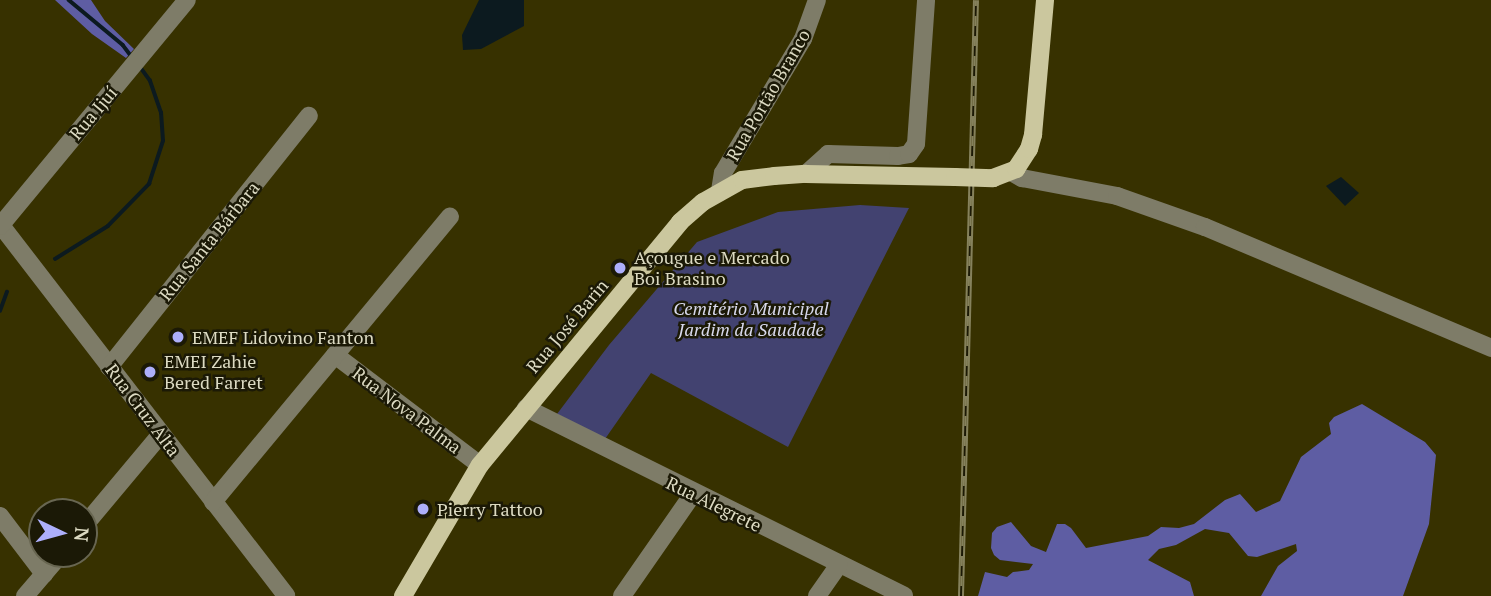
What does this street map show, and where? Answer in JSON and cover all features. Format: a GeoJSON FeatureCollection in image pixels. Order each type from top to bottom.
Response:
{"type":"FeatureCollection","features":[{"type":"Feature","properties":{"kind":"main road"},"geometry":{"type":"LineString","coordinates":[[1011,172],[1024,158],[1033,135],[1045,0]]}},
{"type":"Feature","properties":{"kind":"main road","name":"Rua José Barin"},"geometry":{"type":"LineString","coordinates":[[403,596],[480,466],[680,222],[720,191],[741,180],[806,174],[993,177],[1011,172]]}},
{"type":"Feature","properties":{"kind":"street","name":"Rua Portão Branco"},"geometry":{"type":"LineString","coordinates":[[720,191],[723,173],[803,39],[817,0]]}},
{"type":"Feature","properties":{"kind":"street"},"geometry":{"type":"LineString","coordinates":[[806,174],[828,154],[898,156],[909,154],[916,144],[926,0]]}},
{"type":"Feature","properties":{"kind":"street","name":"Rua Ijuí"},"geometry":{"type":"LineString","coordinates":[[0,225],[183,1]]}},
{"type":"Feature","properties":{"kind":"street","name":"Rua Santa Bárbara"},"geometry":{"type":"LineString","coordinates":[[109,367],[309,116]]}},
{"type":"Feature","properties":{"kind":"street"},"geometry":{"type":"LineString","coordinates":[[1011,172],[1022,178],[1117,196],[1205,227],[1491,348]]}},
{"type":"Feature","properties":{"kind":"street"},"geometry":{"type":"LineString","coordinates":[[213,502],[450,217]]}},
{"type":"Feature","properties":{"kind":"street","name":"Rua Cruz Alta"},"geometry":{"type":"LineString","coordinates":[[0,225],[286,596]]}},
{"type":"Feature","properties":{"kind":"street","name":"Rua Nova Palma"},"geometry":{"type":"LineString","coordinates":[[335,355],[480,466]]}},
{"type":"Feature","properties":{"kind":"street","name":"Rua Alegrete"},"geometry":{"type":"LineString","coordinates":[[526,408],[693,494],[904,596]]}},
{"type":"Feature","properties":{"kind":"street"},"geometry":{"type":"LineString","coordinates":[[98,509],[160,435]]}},
{"type":"Feature","properties":{"kind":"street"},"geometry":{"type":"LineString","coordinates":[[622,596],[693,494]]}},
{"type":"Feature","properties":{"kind":"street"},"geometry":{"type":"LineString","coordinates":[[0,516],[44,574]]}},
{"type":"Feature","properties":{"kind":"street"},"geometry":{"type":"LineString","coordinates":[[817,596],[839,565]]}},
{"type":"Feature","properties":{"kind":"street"},"geometry":{"type":"LineString","coordinates":[[26,596],[49,568]]}},
{"type":"Feature","properties":{"kind":"green space","name":"Cemitério Municipal Jardim da Saudade"},"geometry":{"type":"Polygon","coordinates":[[[860,205],[909,208],[788,447],[651,373],[605,439],[557,414],[609,345],[697,242],[778,212],[860,205]]]}},
{"type":"Feature","properties":{"kind":"shaded area"},"geometry":{"type":"Polygon","coordinates":[[[55,0],[91,0],[105,21],[134,49],[126,58],[92,34],[55,0]]]}},
{"type":"Feature","properties":{"kind":"shaded area"},"geometry":{"type":"Polygon","coordinates":[[[479,0],[524,0],[524,26],[481,49],[463,50],[462,35],[479,0]]]}},
{"type":"Feature","properties":{"kind":"shaded area"},"geometry":{"type":"Polygon","coordinates":[[[1341,177],[1359,193],[1345,206],[1326,186],[1341,177]]]}},
{"type":"Feature","properties":{"kind":"shaded area"},"geometry":{"type":"Polygon","coordinates":[[[1362,404],[1425,442],[1436,455],[1429,524],[1403,596],[1261,596],[1278,566],[1297,551],[1296,544],[1257,557],[1248,556],[1229,533],[1205,529],[1176,545],[1159,549],[1148,560],[1190,582],[1194,596],[978,596],[985,572],[1007,577],[1013,572],[1029,570],[1033,564],[1000,560],[994,555],[991,548],[992,533],[997,527],[1011,522],[1031,546],[1046,552],[1057,524],[1065,524],[1071,528],[1086,548],[1148,536],[1161,527],[1179,528],[1194,524],[1225,500],[1240,494],[1256,512],[1280,501],[1301,457],[1331,434],[1329,423],[1334,417],[1362,404]]]}},
{"type":"Feature","properties":{"kind":"waterway"},"geometry":{"type":"LineString","coordinates":[[69,0],[123,45],[132,57]]}},
{"type":"Feature","properties":{"kind":"waterway"},"geometry":{"type":"LineString","coordinates":[[55,259],[108,226],[149,184],[163,141],[161,113],[150,81],[139,66]]}},
{"type":"Feature","properties":{"kind":"waterway"},"geometry":{"type":"LineString","coordinates":[[0,311],[7,292]]}},
{"type":"Feature","properties":{"kind":"railway"},"geometry":{"type":"LineString","coordinates":[[961,596],[976,0]]}},
{"type":"Feature","properties":{"kind":"place","name":"Açougue e Mercado Boi Brasino"},"geometry":{"type":"Point","coordinates":[620,268]}},
{"type":"Feature","properties":{"kind":"place","name":"EMEF Lidovino Fanton"},"geometry":{"type":"Point","coordinates":[178,337]}},
{"type":"Feature","properties":{"kind":"place","name":"EMEI Zahie Bered Farret"},"geometry":{"type":"Point","coordinates":[150,372]}},
{"type":"Feature","properties":{"kind":"place","name":"Pierry Tattoo"},"geometry":{"type":"Point","coordinates":[423,509]}}]}
